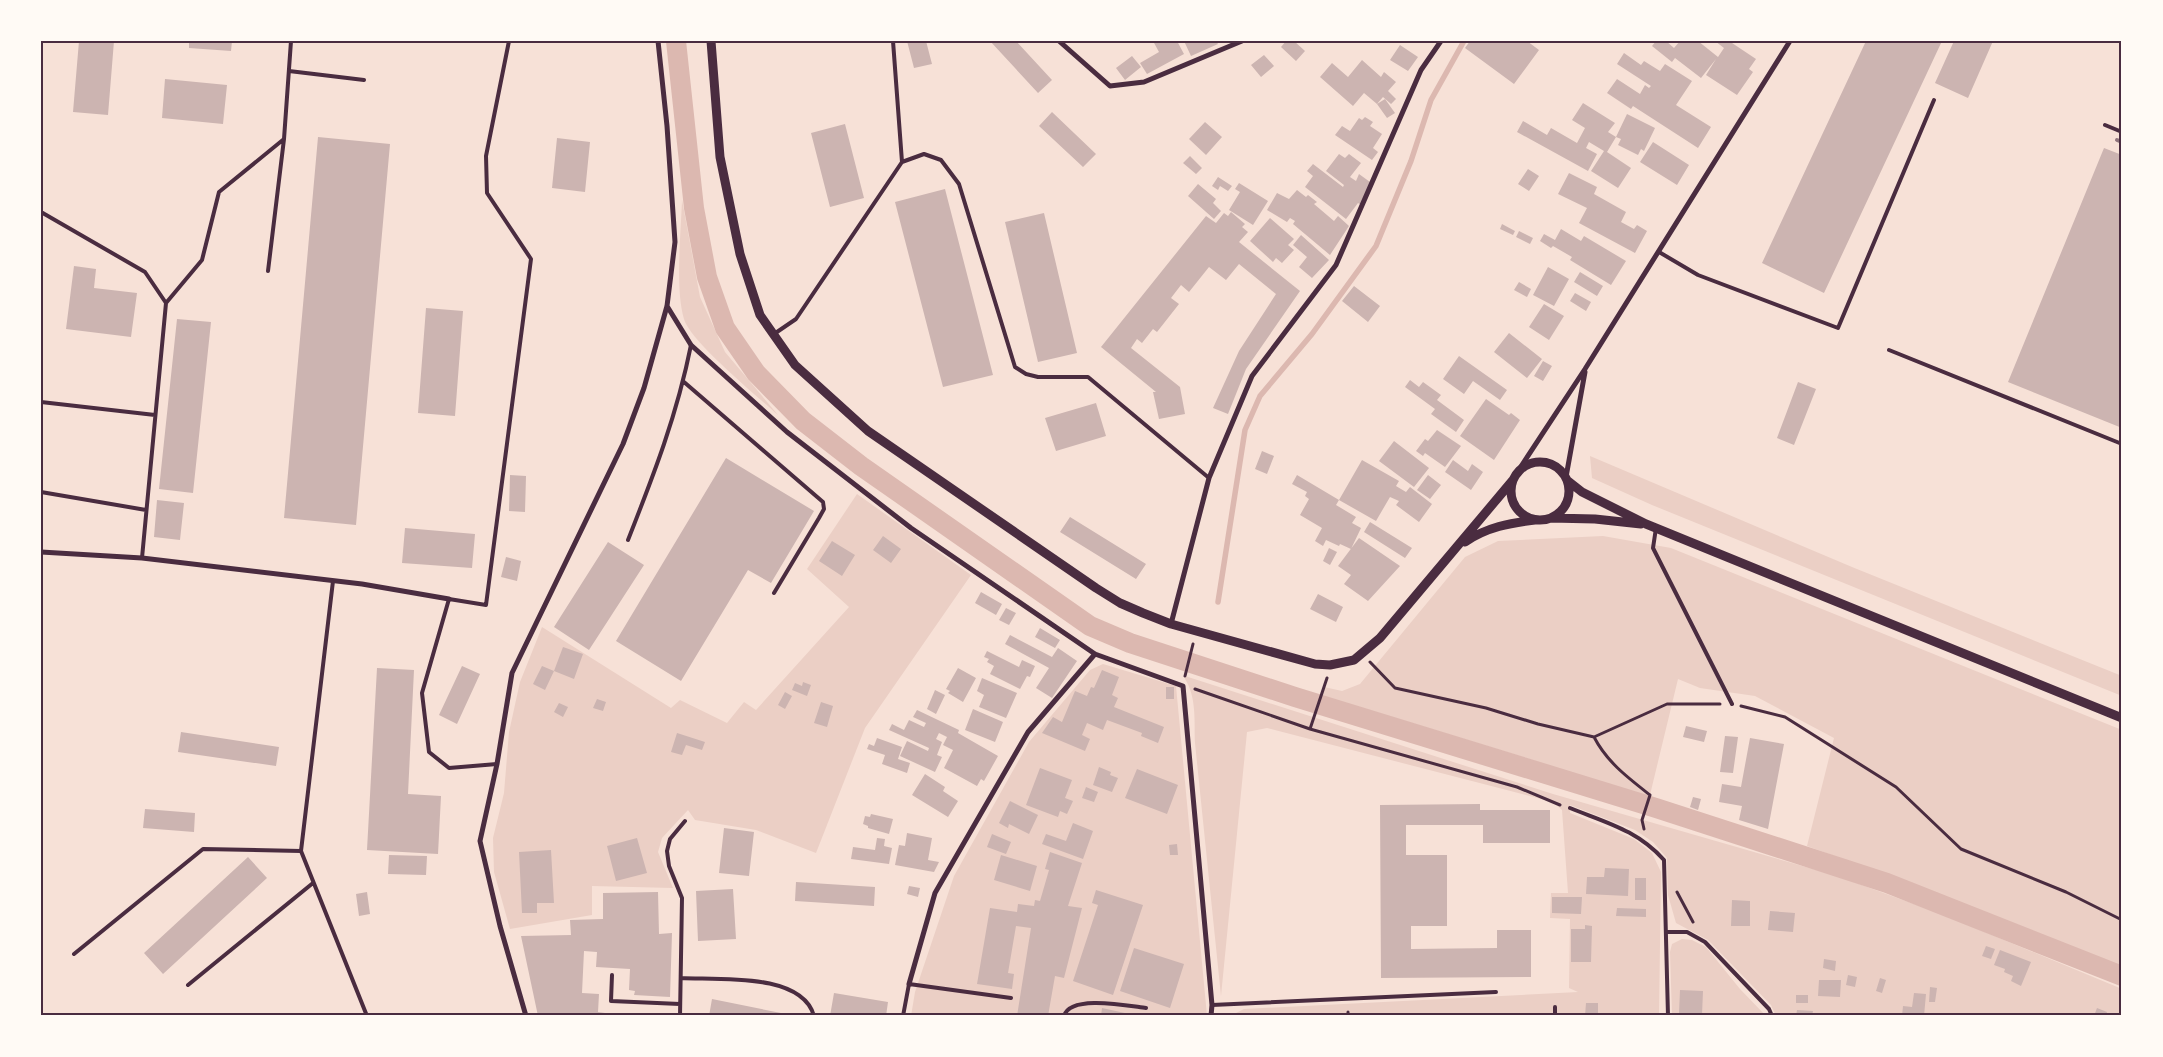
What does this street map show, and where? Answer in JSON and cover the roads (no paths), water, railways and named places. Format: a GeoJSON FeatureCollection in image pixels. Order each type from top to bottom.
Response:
{"type":"FeatureCollection","features":[{"type":"Feature","properties":{"kind":"street"},"geometry":{"type":"LineString","coordinates":[[526,1016],[500,926],[480,841],[498,764],[512,673],[623,444],[644,388],[667,306],[676,242],[658,41]]}},
{"type":"Feature","properties":{"kind":"street"},"geometry":{"type":"LineString","coordinates":[[711,41],[720,157],[740,254],[760,316],[795,365],[868,431],[1120,603],[1171,624],[1315,664],[1330,665],[1354,660],[1380,638],[1457,548],[1515,476],[1659,252],[1790,41]]}},
{"type":"Feature","properties":{"kind":"street"},"geometry":{"type":"LineString","coordinates":[[1059,41],[1110,86],[1144,82],[1242,41]]}},
{"type":"Feature","properties":{"kind":"street"},"geometry":{"type":"LineString","coordinates":[[1171,624],[1209,478],[1252,376],[1336,265],[1421,70],[1441,41]]}},
{"type":"Feature","properties":{"kind":"street"},"geometry":{"type":"LineString","coordinates":[[667,306],[691,345],[787,432],[912,528],[1095,654],[1184,686],[1212,1005],[1211,1016]]}},
{"type":"Feature","properties":{"kind":"street"},"geometry":{"type":"LineString","coordinates":[[1549,518],[1562,510],[1569,496],[1567,479],[1585,369]]}},
{"type":"Feature","properties":{"kind":"street"},"geometry":{"type":"LineString","coordinates":[[1536,520],[1520,512],[1515,505],[1511,488],[1515,476],[1534,462],[1543,462],[1552,464],[1582,492],[1646,524],[2122,718]]}},
{"type":"Feature","properties":{"kind":"street"},"geometry":{"type":"LineString","coordinates":[[1457,548],[1478,534],[1508,523],[1549,518],[1594,519],[1646,524]]}},
{"type":"Feature","properties":{"kind":"street"},"geometry":{"type":"LineString","coordinates":[[41,552],[142,558],[333,581],[449,599]]}},
{"type":"Feature","properties":{"kind":"street"},"geometry":{"type":"LineString","coordinates":[[909,984],[935,893],[1028,732],[1095,654]]}},
{"type":"Feature","properties":{"kind":"lane"},"geometry":{"type":"LineString","coordinates":[[268,271],[284,139],[291,41]]}},
{"type":"Feature","properties":{"kind":"lane"},"geometry":{"type":"LineString","coordinates":[[498,764],[449,768],[430,752],[422,693],[449,599],[486,605],[530,259],[488,193],[486,156],[509,41]]}},
{"type":"Feature","properties":{"kind":"lane"},"geometry":{"type":"LineString","coordinates":[[893,41],[902,162]]}},
{"type":"Feature","properties":{"kind":"lane"},"geometry":{"type":"LineString","coordinates":[[289,71],[364,80]]}},
{"type":"Feature","properties":{"kind":"lane"},"geometry":{"type":"LineString","coordinates":[[1659,252],[1698,275],[1838,328],[1934,100]]}},
{"type":"Feature","properties":{"kind":"lane"},"geometry":{"type":"LineString","coordinates":[[2105,125],[2122,132]]}},
{"type":"Feature","properties":{"kind":"lane"},"geometry":{"type":"LineString","coordinates":[[142,558],[166,303],[202,260],[219,192],[284,139]]}},
{"type":"Feature","properties":{"kind":"lane"},"geometry":{"type":"LineString","coordinates":[[774,334],[796,319],[902,162],[924,154],[941,160],[959,184],[1015,368],[1026,374],[1038,377],[1088,378],[1209,478]]}},
{"type":"Feature","properties":{"kind":"lane"},"geometry":{"type":"LineString","coordinates":[[41,212],[145,272],[166,303]]}},
{"type":"Feature","properties":{"kind":"lane"},"geometry":{"type":"LineString","coordinates":[[628,540],[660,461],[684,382],[691,345]]}},
{"type":"Feature","properties":{"kind":"lane"},"geometry":{"type":"LineString","coordinates":[[1889,350],[2122,444]]}},
{"type":"Feature","properties":{"kind":"lane"},"geometry":{"type":"LineString","coordinates":[[684,382],[823,502],[824,509],[820,518],[774,593]]}},
{"type":"Feature","properties":{"kind":"lane"},"geometry":{"type":"LineString","coordinates":[[41,402],[155,415]]}},
{"type":"Feature","properties":{"kind":"lane"},"geometry":{"type":"LineString","coordinates":[[41,492],[146,510]]}},
{"type":"Feature","properties":{"kind":"lane"},"geometry":{"type":"LineString","coordinates":[[1656,528],[1653,548],[1732,704]]}},
{"type":"Feature","properties":{"kind":"lane"},"geometry":{"type":"LineString","coordinates":[[333,581],[301,851],[366,1016]]}},
{"type":"Feature","properties":{"kind":"lane"},"geometry":{"type":"LineString","coordinates":[[1570,808],[1632,832],[1651,845],[1664,860],[1668,1016]]}},
{"type":"Feature","properties":{"kind":"lane"},"geometry":{"type":"LineString","coordinates":[[680,1016],[682,898],[669,866],[667,851],[670,839],[685,821]]}},
{"type":"Feature","properties":{"kind":"lane"},"geometry":{"type":"LineString","coordinates":[[74,954],[203,849],[301,851]]}},
{"type":"Feature","properties":{"kind":"lane"},"geometry":{"type":"LineString","coordinates":[[188,985],[313,883]]}},
{"type":"Feature","properties":{"kind":"lane"},"geometry":{"type":"LineString","coordinates":[[1666,932],[1687,932],[1705,942],[1769,1009],[1772,1016]]}},
{"type":"Feature","properties":{"kind":"lane"},"geometry":{"type":"LineString","coordinates":[[612,975],[611,1001],[680,1004]]}},
{"type":"Feature","properties":{"kind":"lane"},"geometry":{"type":"LineString","coordinates":[[681,978],[767,982],[791,990],[807,1000],[814,1016]]}},
{"type":"Feature","properties":{"kind":"lane"},"geometry":{"type":"LineString","coordinates":[[904,1016],[909,984],[1011,998]]}},
{"type":"Feature","properties":{"kind":"lane"},"geometry":{"type":"LineString","coordinates":[[1212,1005],[1496,992]]}},
{"type":"Feature","properties":{"kind":"lane"},"geometry":{"type":"LineString","coordinates":[[1064,1016],[1065,1012],[1074,1005],[1093,1002],[1146,1008]]}},
{"type":"Feature","properties":{"kind":"lane"},"geometry":{"type":"LineString","coordinates":[[1555,1007],[1555,1016]]}},
{"type":"Feature","properties":{"kind":"waterway"},"geometry":{"type":"LineString","coordinates":[[676,41],[694,208],[707,277],[725,328],[756,373],[803,421],[861,466],[1090,626],[1130,643],[1295,697],[1656,808],[1887,883],[2122,976]]}},
{"type":"Feature","properties":{"kind":"waterway"},"geometry":{"type":"LineString","coordinates":[[1218,602],[1245,430],[1260,396],[1312,334],[1376,246],[1411,161],[1431,100],[1464,41]]}},
{"type":"Feature","properties":{"kind":"railway"},"geometry":{"type":"LineString","coordinates":[[2117,140],[2122,142]]}}]}
